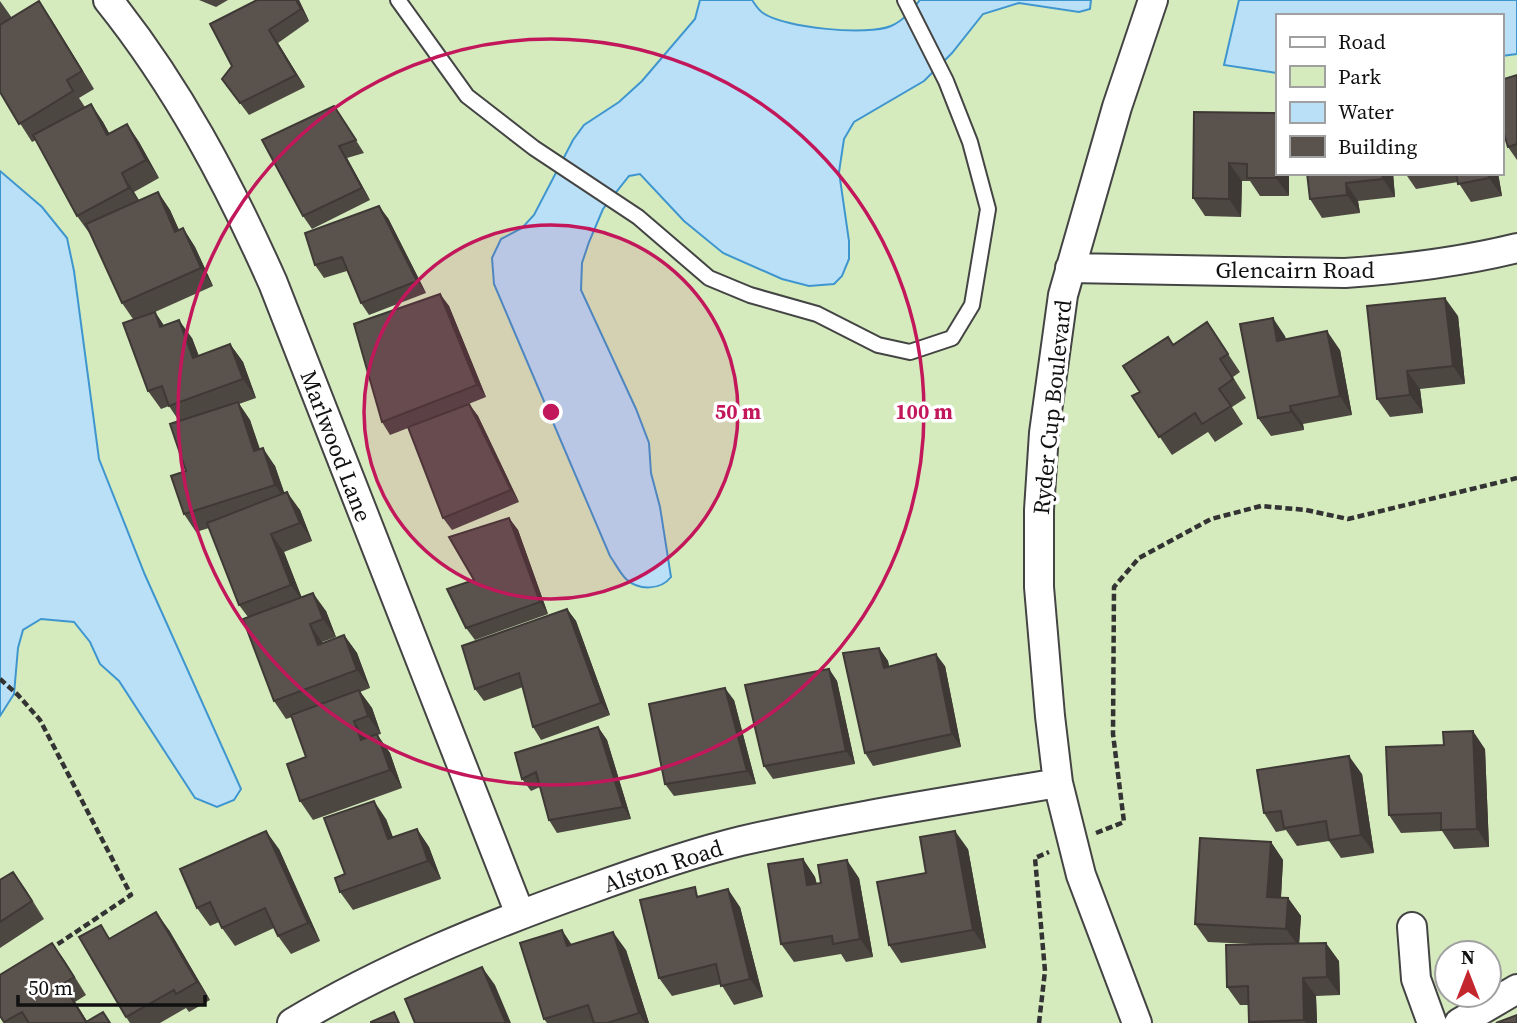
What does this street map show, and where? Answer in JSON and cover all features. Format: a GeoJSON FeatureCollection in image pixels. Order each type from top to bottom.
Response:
{"type":"FeatureCollection","features":[{"type":"Feature","properties":{"kind":"street","name":"Marlwood Lane"},"geometry":{"type":"LineString","coordinates":[[108,0],[129,26],[188,114],[240,208],[273,283],[520,914]]}},
{"type":"Feature","properties":{"kind":"street","name":"Ryder Cup Boulevard"},"geometry":{"type":"LineString","coordinates":[[1137,1023],[1082,875],[1058,783],[1049,716],[1039,587],[1039,510],[1044,433],[1062,295],[1117,107],[1153,0]]}},
{"type":"Feature","properties":{"kind":"street","name":"Glencairn Road"},"geometry":{"type":"LineString","coordinates":[[1070,268],[1345,273],[1477,258],[1517,248]]}},
{"type":"Feature","properties":{"kind":"street","name":"Alston Road"},"geometry":{"type":"LineString","coordinates":[[292,1023],[401,965],[520,914],[654,866],[740,842],[826,823],[1058,783]]}},
{"type":"Feature","properties":{"kind":"street"},"geometry":{"type":"LineString","coordinates":[[1412,927],[1416,979],[1432,1023]]}},
{"type":"Feature","properties":{"kind":"street"},"geometry":{"type":"LineString","coordinates":[[1459,1023],[1517,989]]}},
{"type":"Feature","properties":{"kind":"lane"},"geometry":{"type":"LineString","coordinates":[[398,0],[467,96],[534,148],[638,217],[709,278],[817,314],[878,345],[910,352],[951,338],[972,305],[988,209],[971,142],[946,81],[905,0]]}},
{"type":"Feature","properties":{"kind":"path"},"geometry":{"type":"LineString","coordinates":[[1039,1023],[1045,971],[1035,858],[1125,822],[1113,734],[1114,587],[1139,558],[1211,519],[1261,506],[1306,510],[1348,519],[1517,478]]}},
{"type":"Feature","properties":{"kind":"path"},"geometry":{"type":"LineString","coordinates":[[0,679],[40,720],[131,895],[44,954]]}},
{"type":"Feature","properties":{"kind":"green space"},"geometry":{"type":"Polygon","coordinates":[[[0,0],[1517,0],[1517,1023],[0,1023],[0,0]]]}},
{"type":"Feature","properties":{"kind":"water"},"geometry":{"type":"Polygon","coordinates":[[[700,0],[752,0],[763,13],[789,23],[826,29],[864,30],[895,24],[920,0],[1091,0],[1090,9],[1079,12],[1019,3],[983,14],[952,53],[924,81],[854,122],[844,139],[839,172],[849,259],[842,276],[834,284],[809,286],[782,279],[723,253],[684,221],[640,174],[629,176],[603,209],[582,263],[581,290],[649,443],[651,473],[660,507],[671,577],[656,587],[643,587],[626,579],[610,556],[494,284],[492,258],[501,239],[522,228],[534,215],[573,140],[584,125],[619,102],[642,81],[695,19],[700,0]]]}},
{"type":"Feature","properties":{"kind":"water"},"geometry":{"type":"Polygon","coordinates":[[[1239,0],[1517,0],[1517,54],[1503,56],[1503,14],[1276,14],[1276,73],[1224,65],[1239,0]]]}},
{"type":"Feature","properties":{"kind":"water"},"geometry":{"type":"Polygon","coordinates":[[[0,171],[42,207],[67,238],[74,271],[99,459],[145,575],[241,789],[234,800],[217,807],[195,798],[119,681],[100,664],[90,642],[74,622],[41,619],[23,630],[18,648],[14,694],[0,716],[0,171]]]}},
{"type":"Feature","properties":{"kind":"building"},"geometry":{"type":"Polygon","coordinates":[[[257,0],[296,0],[301,9],[269,30],[296,75],[240,103],[222,79],[232,66],[210,24],[257,0]]]}},
{"type":"Feature","properties":{"kind":"building"},"geometry":{"type":"Polygon","coordinates":[[[39,1],[82,71],[67,80],[73,91],[19,124],[0,92],[0,25],[39,1]]]}},
{"type":"Feature","properties":{"kind":"building"},"geometry":{"type":"Polygon","coordinates":[[[1517,75],[1517,144],[1508,147],[1503,131],[1503,79],[1517,75]]]}},
{"type":"Feature","properties":{"kind":"building"},"geometry":{"type":"Polygon","coordinates":[[[91,104],[107,135],[127,124],[146,160],[122,173],[129,188],[77,216],[33,135],[91,104]]]}},
{"type":"Feature","properties":{"kind":"building"},"geometry":{"type":"Polygon","coordinates":[[[334,106],[356,140],[339,146],[362,188],[303,216],[262,140],[334,106]]]}},
{"type":"Feature","properties":{"kind":"building"},"geometry":{"type":"Polygon","coordinates":[[[1194,112],[1276,113],[1276,178],[1247,178],[1247,164],[1229,163],[1229,199],[1193,198],[1194,112]]]}},
{"type":"Feature","properties":{"kind":"building"},"geometry":{"type":"Polygon","coordinates":[[[1307,175],[1382,175],[1383,179],[1346,183],[1347,195],[1310,199],[1307,175]]]}},
{"type":"Feature","properties":{"kind":"building"},"geometry":{"type":"Polygon","coordinates":[[[1456,175],[1488,175],[1489,178],[1458,184],[1456,175]]]}},
{"type":"Feature","properties":{"kind":"building"},"geometry":{"type":"Polygon","coordinates":[[[158,192],[175,232],[183,228],[201,268],[122,303],[86,224],[158,192]]]}},
{"type":"Feature","properties":{"kind":"building"},"geometry":{"type":"Polygon","coordinates":[[[379,206],[417,281],[361,303],[342,257],[315,265],[305,233],[379,206]]]}},
{"type":"Feature","properties":{"kind":"building"},"geometry":{"type":"Polygon","coordinates":[[[440,294],[477,385],[382,422],[354,324],[440,294]]]}},
{"type":"Feature","properties":{"kind":"building"},"geometry":{"type":"Polygon","coordinates":[[[1445,298],[1453,366],[1407,371],[1410,395],[1377,399],[1367,306],[1445,298]]]}},
{"type":"Feature","properties":{"kind":"building"},"geometry":{"type":"Polygon","coordinates":[[[155,312],[160,327],[179,320],[193,358],[230,344],[243,379],[169,406],[162,386],[148,391],[123,323],[155,312]]]}},
{"type":"Feature","properties":{"kind":"building"},"geometry":{"type":"Polygon","coordinates":[[[1273,318],[1277,341],[1327,331],[1340,396],[1290,406],[1291,412],[1258,418],[1240,324],[1273,318]]]}},
{"type":"Feature","properties":{"kind":"building"},"geometry":{"type":"Polygon","coordinates":[[[1207,322],[1228,354],[1220,359],[1233,379],[1219,389],[1231,406],[1202,424],[1195,413],[1159,437],[1132,396],[1140,392],[1123,366],[1168,337],[1173,345],[1207,322]]]}},
{"type":"Feature","properties":{"kind":"building"},"geometry":{"type":"Polygon","coordinates":[[[238,402],[254,451],[263,448],[275,485],[184,514],[171,476],[186,471],[170,424],[238,402]]]}},
{"type":"Feature","properties":{"kind":"building"},"geometry":{"type":"Polygon","coordinates":[[[469,404],[511,490],[443,518],[408,427],[469,404]]]}},
{"type":"Feature","properties":{"kind":"building"},"geometry":{"type":"Polygon","coordinates":[[[287,492],[300,523],[271,534],[291,585],[239,605],[207,523],[287,492]]]}},
{"type":"Feature","properties":{"kind":"building"},"geometry":{"type":"Polygon","coordinates":[[[509,518],[540,602],[466,628],[447,589],[474,580],[449,537],[509,518]]]}},
{"type":"Feature","properties":{"kind":"building"},"geometry":{"type":"Polygon","coordinates":[[[313,593],[323,619],[310,624],[318,645],[344,635],[357,670],[274,701],[243,619],[313,593]]]}},
{"type":"Feature","properties":{"kind":"building"},"geometry":{"type":"Polygon","coordinates":[[[567,609],[601,703],[533,727],[519,673],[475,689],[462,646],[567,609]]]}},
{"type":"Feature","properties":{"kind":"building"},"geometry":{"type":"Polygon","coordinates":[[[879,648],[884,668],[936,654],[952,734],[865,753],[843,653],[879,648]]]}},
{"type":"Feature","properties":{"kind":"building"},"geometry":{"type":"Polygon","coordinates":[[[829,669],[846,751],[764,766],[745,685],[829,669]]]}},
{"type":"Feature","properties":{"kind":"building"},"geometry":{"type":"Polygon","coordinates":[[[725,688],[747,771],[665,784],[649,704],[725,688]]]}},
{"type":"Feature","properties":{"kind":"building"},"geometry":{"type":"Polygon","coordinates":[[[359,690],[368,716],[354,721],[361,740],[377,734],[390,770],[300,801],[287,764],[306,757],[291,715],[359,690]]]}},
{"type":"Feature","properties":{"kind":"building"},"geometry":{"type":"Polygon","coordinates":[[[598,727],[623,807],[549,820],[536,772],[522,779],[515,753],[598,727]]]}},
{"type":"Feature","properties":{"kind":"building"},"geometry":{"type":"Polygon","coordinates":[[[1473,731],[1477,829],[1441,830],[1441,813],[1389,815],[1386,747],[1444,745],[1443,732],[1473,731]]]}},
{"type":"Feature","properties":{"kind":"building"},"geometry":{"type":"Polygon","coordinates":[[[1349,756],[1361,835],[1329,840],[1326,821],[1284,828],[1281,811],[1264,813],[1257,770],[1349,756]]]}},
{"type":"Feature","properties":{"kind":"building"},"geometry":{"type":"Polygon","coordinates":[[[374,801],[388,839],[417,829],[428,861],[340,892],[335,878],[345,874],[324,818],[374,801]]]}},
{"type":"Feature","properties":{"kind":"building"},"geometry":{"type":"Polygon","coordinates":[[[266,831],[308,923],[278,936],[265,908],[222,928],[210,902],[197,908],[180,869],[266,831]]]}},
{"type":"Feature","properties":{"kind":"building"},"geometry":{"type":"Polygon","coordinates":[[[955,831],[973,930],[889,945],[877,882],[926,873],[920,837],[955,831]]]}},
{"type":"Feature","properties":{"kind":"building"},"geometry":{"type":"Polygon","coordinates":[[[1200,838],[1271,842],[1267,897],[1288,898],[1286,929],[1195,924],[1200,838]]]}},
{"type":"Feature","properties":{"kind":"building"},"geometry":{"type":"Polygon","coordinates":[[[803,859],[807,885],[821,883],[818,865],[847,860],[860,939],[833,944],[832,936],[781,944],[768,864],[803,859]]]}},
{"type":"Feature","properties":{"kind":"building"},"geometry":{"type":"Polygon","coordinates":[[[13,872],[32,901],[0,922],[0,880],[13,872]]]}},
{"type":"Feature","properties":{"kind":"building"},"geometry":{"type":"Polygon","coordinates":[[[695,887],[697,897],[728,889],[750,979],[721,986],[716,964],[659,978],[640,900],[695,887]]]}},
{"type":"Feature","properties":{"kind":"building"},"geometry":{"type":"Polygon","coordinates":[[[156,912],[197,982],[176,994],[174,990],[126,1017],[79,937],[101,925],[109,939],[156,912]]]}},
{"type":"Feature","properties":{"kind":"building"},"geometry":{"type":"Polygon","coordinates":[[[562,930],[567,946],[613,932],[639,1013],[607,1023],[594,1023],[588,1005],[544,1019],[520,943],[562,930]]]}},
{"type":"Feature","properties":{"kind":"building"},"geometry":{"type":"Polygon","coordinates":[[[52,943],[74,977],[63,984],[86,1022],[103,1012],[110,1023],[29,1023],[22,1012],[4,1022],[0,1016],[0,975],[52,943]]]}},
{"type":"Feature","properties":{"kind":"building"},"geometry":{"type":"Polygon","coordinates":[[[1326,943],[1327,977],[1303,978],[1304,1020],[1249,1022],[1248,986],[1227,987],[1226,945],[1326,943]]]}},
{"type":"Feature","properties":{"kind":"building"},"geometry":{"type":"Polygon","coordinates":[[[482,967],[506,1023],[415,1023],[405,999],[482,967]]]}},
{"type":"Feature","properties":{"kind":"building"},"geometry":{"type":"Polygon","coordinates":[[[394,1012],[399,1023],[371,1023],[371,1022],[394,1012]]]}},
{"type":"Feature","properties":{"kind":"building"},"geometry":{"type":"Polygon","coordinates":[[[1517,1015],[1517,1023],[1496,1023],[1517,1015]]]}}]}
